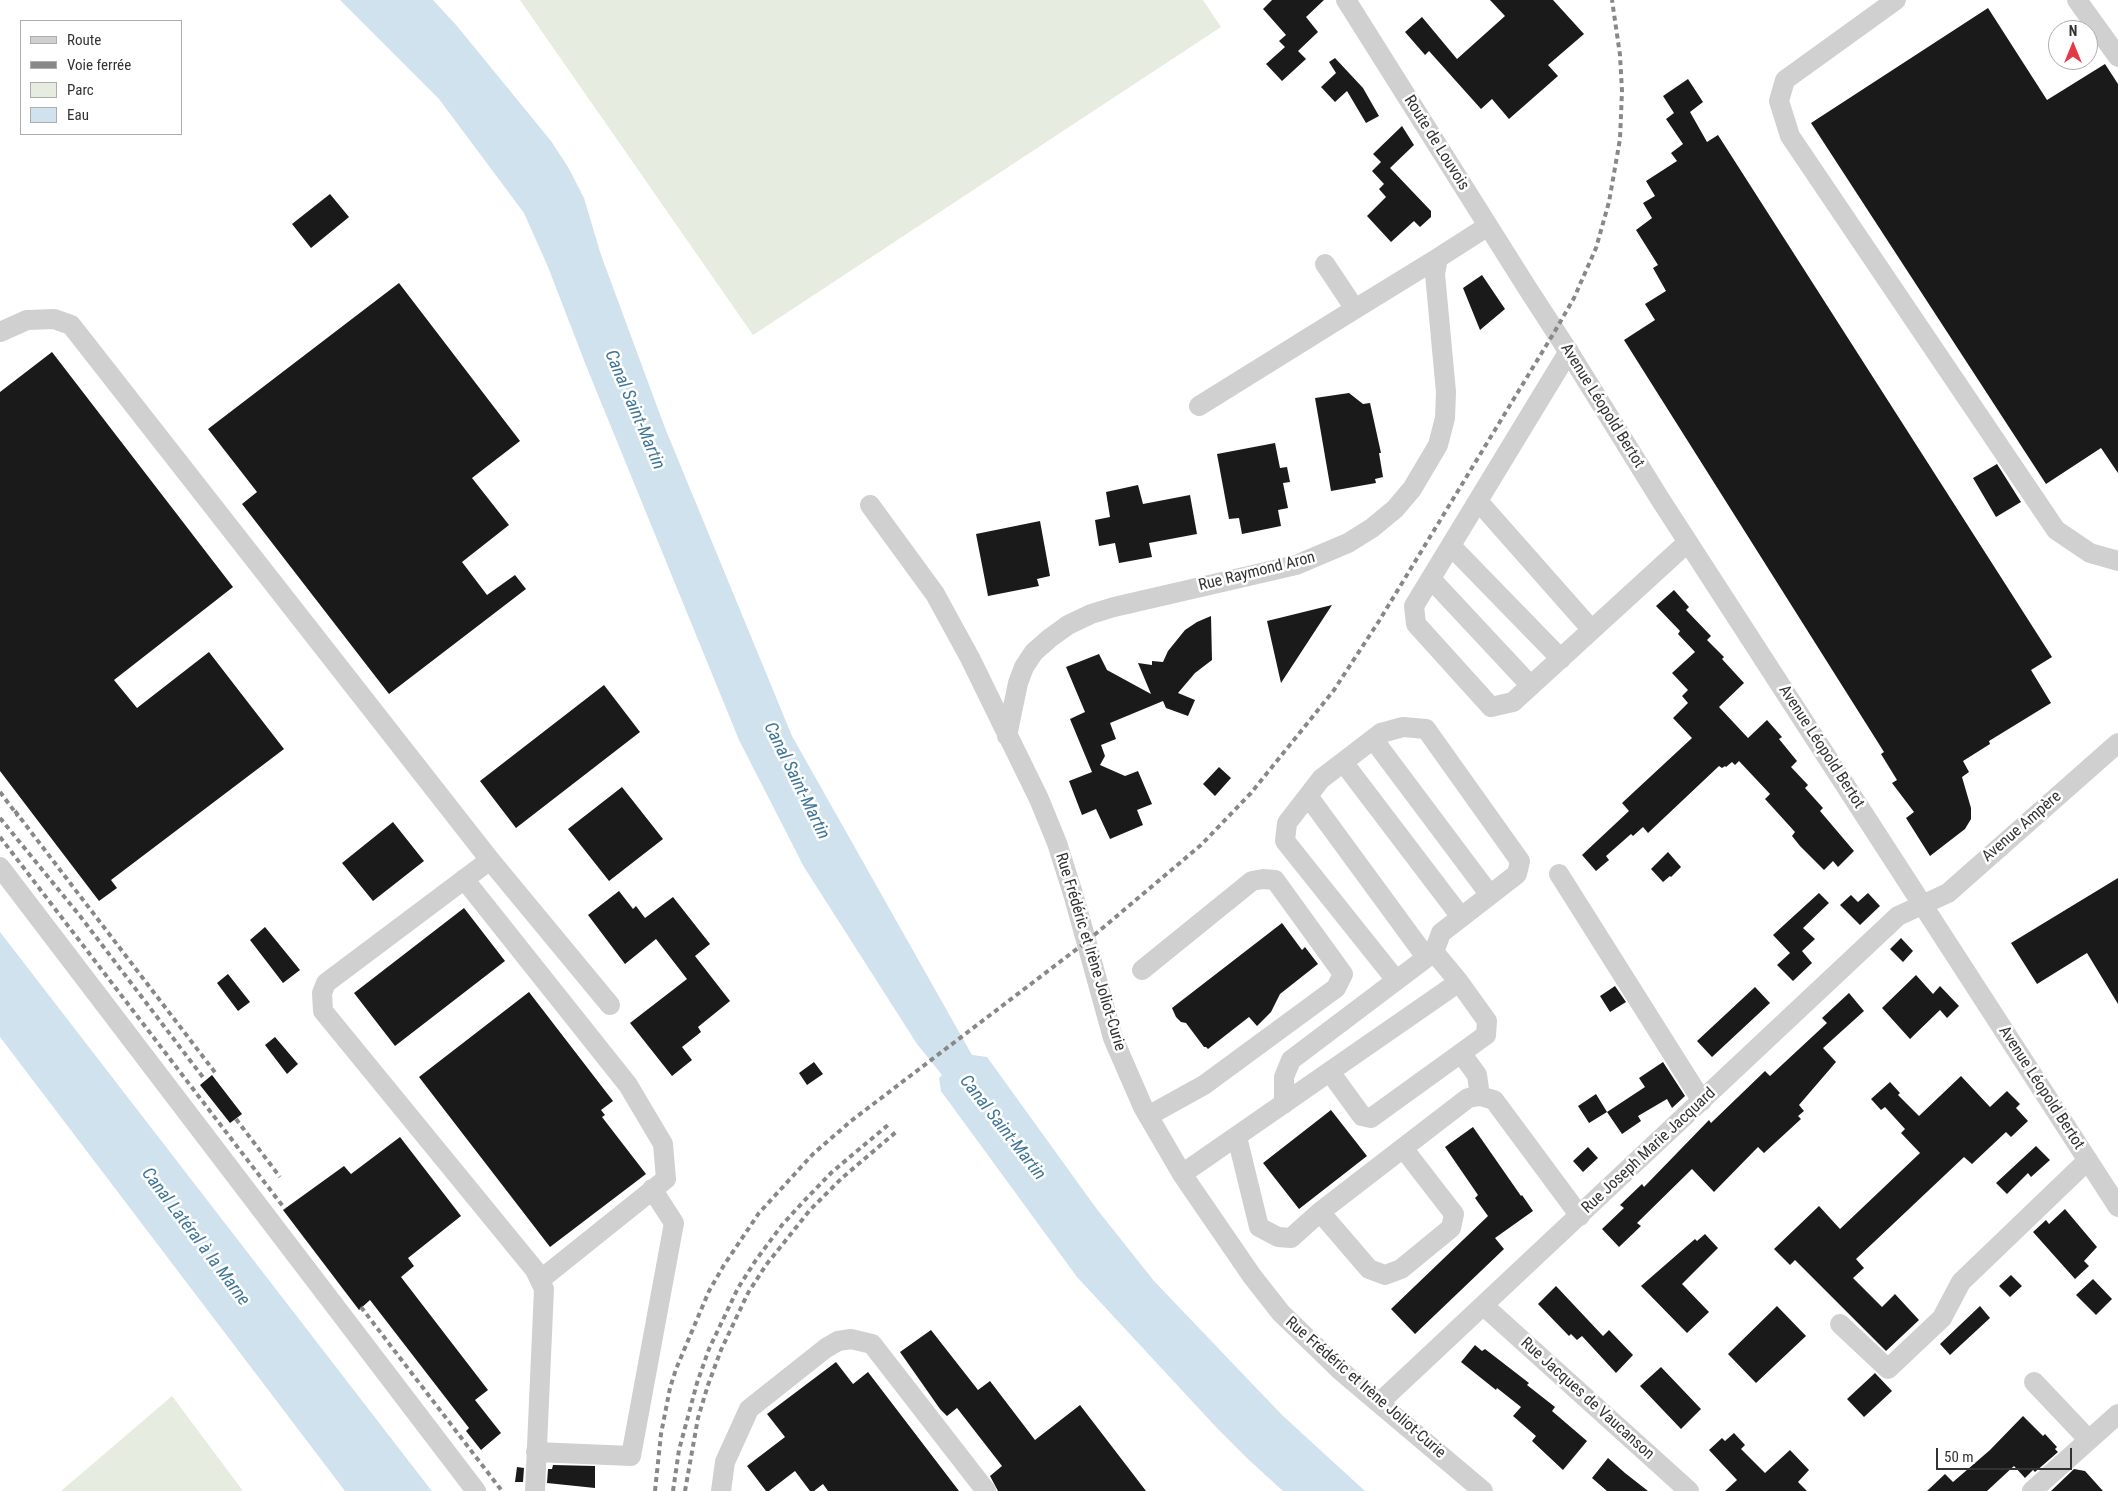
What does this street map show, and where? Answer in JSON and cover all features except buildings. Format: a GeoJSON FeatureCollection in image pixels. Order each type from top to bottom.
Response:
{"type":"FeatureCollection","features":[{"type":"Feature","properties":{"kind":"street","name":"Route de Louvois"},"geometry":{"type":"LineString","coordinates":[[1346,0],[1526,286]]}},
{"type":"Feature","properties":{"kind":"street"},"geometry":{"type":"LineString","coordinates":[[1896,0],[1785,80],[1779,101],[1790,136],[2056,530],[2090,553],[2118,561]]}},
{"type":"Feature","properties":{"kind":"street"},"geometry":{"type":"LineString","coordinates":[[2077,0],[2118,57]]}},
{"type":"Feature","properties":{"kind":"street"},"geometry":{"type":"LineString","coordinates":[[1199,406],[1488,226]]}},
{"type":"Feature","properties":{"kind":"street","name":"Rue Raymond Aron"},"geometry":{"type":"LineString","coordinates":[[1007,736],[1018,683],[1024,667],[1034,652],[1068,625],[1091,614],[1114,607],[1296,565],[1348,543],[1372,528],[1395,509],[1412,489],[1438,445],[1445,418],[1446,392],[1435,274],[1438,258]]}},
{"type":"Feature","properties":{"kind":"street"},"geometry":{"type":"LineString","coordinates":[[1325,264],[1355,310]]}},
{"type":"Feature","properties":{"kind":"street","name":"Avenue Léopold Bertot"},"geometry":{"type":"LineString","coordinates":[[1526,286],[1569,351],[1688,542],[2118,1207]]}},
{"type":"Feature","properties":{"kind":"street"},"geometry":{"type":"LineString","coordinates":[[0,332],[27,320],[54,319],[71,325],[490,860],[610,1005]]}},
{"type":"Feature","properties":{"kind":"street"},"geometry":{"type":"LineString","coordinates":[[1569,351],[1414,606],[1416,624],[1491,707],[1512,702],[1688,542]]}},
{"type":"Feature","properties":{"kind":"street"},"geometry":{"type":"LineString","coordinates":[[1478,501],[1592,630]]}},
{"type":"Feature","properties":{"kind":"street","name":"Rue Frédéric et Irène Joliot-Curie"},"geometry":{"type":"LineString","coordinates":[[870,505],[935,594],[970,658],[1039,799],[1056,843],[1113,1038],[1148,1116],[1182,1174],[1252,1276],[1280,1313],[1341,1371],[1483,1491]]}},
{"type":"Feature","properties":{"kind":"street"},"geometry":{"type":"LineString","coordinates":[[1451,546],[1561,658]]}},
{"type":"Feature","properties":{"kind":"street"},"geometry":{"type":"LineString","coordinates":[[1431,579],[1530,686]]}},
{"type":"Feature","properties":{"kind":"street"},"geometry":{"type":"LineString","coordinates":[[1284,1104],[1284,1077],[1291,1060],[1396,980],[1430,954],[1441,933],[1517,874],[1520,861],[1426,729],[1403,727],[1381,733],[1321,779],[1287,823],[1284,841],[1396,980]]}},
{"type":"Feature","properties":{"kind":"street"},"geometry":{"type":"LineString","coordinates":[[1373,739],[1490,895]]}},
{"type":"Feature","properties":{"kind":"street","name":"Avenue Ampère"},"geometry":{"type":"LineString","coordinates":[[1922,905],[1948,893],[2118,743]]}},
{"type":"Feature","properties":{"kind":"street"},"geometry":{"type":"LineString","coordinates":[[1343,762],[1461,917]]}},
{"type":"Feature","properties":{"kind":"street"},"geometry":{"type":"LineString","coordinates":[[1308,796],[1430,954],[1459,982],[1487,1021],[1486,1035],[1371,1118],[1362,1116],[1330,1072]]}},
{"type":"Feature","properties":{"kind":"street"},"geometry":{"type":"LineString","coordinates":[[490,860],[326,983],[322,993],[323,1011],[535,1270],[544,1289],[535,1491]]}},
{"type":"Feature","properties":{"kind":"street"},"geometry":{"type":"LineString","coordinates":[[0,867],[476,1491]]}},
{"type":"Feature","properties":{"kind":"street"},"geometry":{"type":"LineString","coordinates":[[1559,874],[1702,1101]]}},
{"type":"Feature","properties":{"kind":"street"},"geometry":{"type":"LineString","coordinates":[[464,879],[628,1085],[663,1144],[666,1179],[540,1280]]}},
{"type":"Feature","properties":{"kind":"street"},"geometry":{"type":"LineString","coordinates":[[1142,970],[1252,881],[1263,879],[1275,880],[1343,974],[1336,988],[1204,1085],[1148,1116]]}},
{"type":"Feature","properties":{"kind":"street","name":"Rue Joseph Marie Jacquard"},"geometry":{"type":"LineString","coordinates":[[1380,1402],[1898,916],[1922,905]]}},
{"type":"Feature","properties":{"kind":"street"},"geometry":{"type":"LineString","coordinates":[[1182,1174],[1459,982]]}},
{"type":"Feature","properties":{"kind":"street"},"geometry":{"type":"LineString","coordinates":[[1462,1053],[1477,1075],[1480,1096]]}},
{"type":"Feature","properties":{"kind":"street"},"geometry":{"type":"LineString","coordinates":[[1237,1137],[1259,1227],[1278,1236],[1291,1238],[1320,1212],[1468,1098],[1480,1096],[1494,1100],[1580,1216]]}},
{"type":"Feature","properties":{"kind":"street"},"geometry":{"type":"LineString","coordinates":[[1320,1212],[1369,1269],[1385,1274],[1401,1269],[1451,1228],[1454,1214],[1403,1148]]}},
{"type":"Feature","properties":{"kind":"street"},"geometry":{"type":"LineString","coordinates":[[1840,1324],[1888,1369],[1942,1318],[1961,1282],[2088,1160]]}},
{"type":"Feature","properties":{"kind":"street"},"geometry":{"type":"LineString","coordinates":[[536,1452],[631,1456],[674,1223],[652,1189]]}},
{"type":"Feature","properties":{"kind":"street","name":"Rue Jacques de Vaucanson"},"geometry":{"type":"LineString","coordinates":[[1484,1306],[1689,1491]]}},
{"type":"Feature","properties":{"kind":"street"},"geometry":{"type":"LineString","coordinates":[[721,1491],[726,1462],[749,1409],[826,1348],[838,1342],[851,1339],[872,1344],[986,1491]]}},
{"type":"Feature","properties":{"kind":"street"},"geometry":{"type":"LineString","coordinates":[[2034,1382],[2088,1439]]}},
{"type":"Feature","properties":{"kind":"street"},"geometry":{"type":"LineString","coordinates":[[2032,1491],[2118,1414]]}},
{"type":"Feature","properties":{"kind":"green space"},"geometry":{"type":"Polygon","coordinates":[[[520,0],[1203,0],[1221,27],[753,335],[520,0]]]}},
{"type":"Feature","properties":{"kind":"green space"},"geometry":{"type":"Polygon","coordinates":[[[172,1396],[243,1491],[61,1491],[172,1396]]]}},
{"type":"Feature","properties":{"kind":"water","name":"Canal Saint-Martin"},"geometry":{"type":"Polygon","coordinates":[[[340,0],[433,0],[457,26],[551,141],[568,167],[584,198],[601,255],[665,428],[792,736],[972,1055],[987,1057],[1096,1208],[1154,1281],[1282,1415],[1365,1491],[1283,1491],[1249,1460],[1077,1277],[941,1091],[939,1078],[942,1075],[917,1044],[804,867],[739,740],[587,368],[548,267],[524,213],[439,99],[340,0]]]}},
{"type":"Feature","properties":{"kind":"water","name":"Canal Latéral à la Marne"},"geometry":{"type":"Polygon","coordinates":[[[0,932],[432,1491],[345,1491],[0,1037],[0,932]]]}},
{"type":"Feature","properties":{"kind":"railway"},"geometry":{"type":"LineString","coordinates":[[655,1491],[661,1434],[670,1388],[676,1369],[709,1291],[759,1213],[813,1154],[851,1121],[1086,942],[1201,845],[1251,793],[1334,690],[1379,621],[1555,331],[1574,298],[1596,248],[1609,202],[1620,139],[1622,91],[1620,55],[1612,0]]}},
{"type":"Feature","properties":{"kind":"railway"},"geometry":{"type":"LineString","coordinates":[[0,792],[18,816]]}},
{"type":"Feature","properties":{"kind":"railway"},"geometry":{"type":"LineString","coordinates":[[15,811],[217,1075]]}},
{"type":"Feature","properties":{"kind":"railway"},"geometry":{"type":"LineString","coordinates":[[0,818],[80,916],[205,1080]]}},
{"type":"Feature","properties":{"kind":"railway"},"geometry":{"type":"LineString","coordinates":[[0,837],[285,1209]]}},
{"type":"Feature","properties":{"kind":"railway"},"geometry":{"type":"LineString","coordinates":[[236,1119],[280,1177]]}},
{"type":"Feature","properties":{"kind":"railway"},"geometry":{"type":"LineString","coordinates":[[673,1491],[679,1450],[697,1383],[709,1349],[738,1288],[782,1225],[803,1202],[832,1172],[888,1125]]}},
{"type":"Feature","properties":{"kind":"railway"},"geometry":{"type":"LineString","coordinates":[[685,1491],[698,1418],[708,1385],[721,1350],[748,1293],[766,1265],[810,1210],[842,1178],[896,1132]]}},
{"type":"Feature","properties":{"kind":"railway"},"geometry":{"type":"LineString","coordinates":[[361,1307],[502,1491]]}}]}
